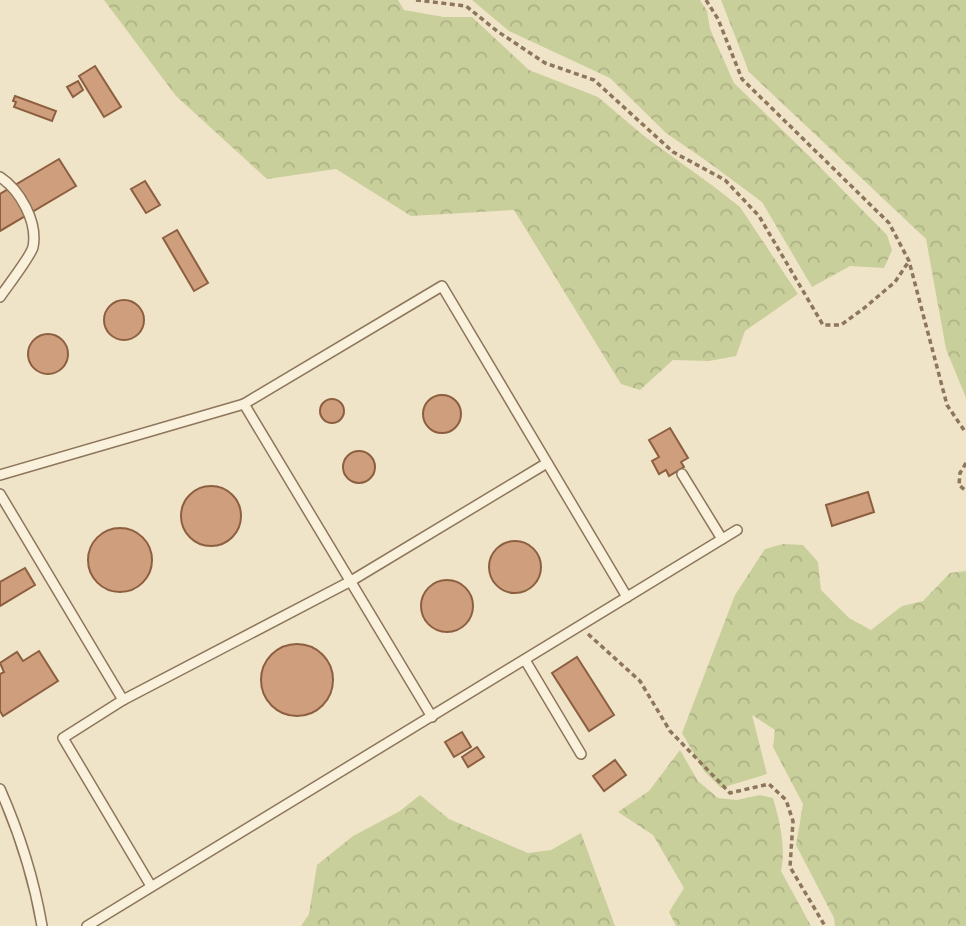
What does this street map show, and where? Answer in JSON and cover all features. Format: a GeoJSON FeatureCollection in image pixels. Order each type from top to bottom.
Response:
{"type":"FeatureCollection","features":[{"type":"Feature","properties":{"kind":"lane"},"geometry":{"type":"LineString","coordinates":[[0,177],[21,196],[33,226],[33,249],[0,297]]}},
{"type":"Feature","properties":{"kind":"lane"},"geometry":{"type":"LineString","coordinates":[[0,475],[244,404],[442,286],[627,597]]}},
{"type":"Feature","properties":{"kind":"lane"},"geometry":{"type":"LineString","coordinates":[[244,404],[432,717]]}},
{"type":"Feature","properties":{"kind":"lane"},"geometry":{"type":"LineString","coordinates":[[151,886],[63,738],[123,700],[351,581],[547,463]]}},
{"type":"Feature","properties":{"kind":"lane"},"geometry":{"type":"LineString","coordinates":[[682,474],[722,539]]}},
{"type":"Feature","properties":{"kind":"lane"},"geometry":{"type":"LineString","coordinates":[[0,494],[123,700]]}},
{"type":"Feature","properties":{"kind":"lane"},"geometry":{"type":"LineString","coordinates":[[87,926],[737,530]]}},
{"type":"Feature","properties":{"kind":"lane"},"geometry":{"type":"LineString","coordinates":[[525,660],[581,754]]}},
{"type":"Feature","properties":{"kind":"lane"},"geometry":{"type":"LineString","coordinates":[[0,789],[36,896],[42,926]]}},
{"type":"Feature","properties":{"kind":"path"},"geometry":{"type":"LineString","coordinates":[[416,0],[466,6],[497,31],[545,63],[594,80],[673,152],[724,180],[759,216],[823,325],[841,325],[863,310],[895,282],[909,261]]}},
{"type":"Feature","properties":{"kind":"path"},"geometry":{"type":"LineString","coordinates":[[706,0],[719,19],[742,79],[889,223],[909,261],[947,405],[966,433]]}},
{"type":"Feature","properties":{"kind":"path"},"geometry":{"type":"LineString","coordinates":[[966,463],[960,472],[959,485],[966,491]]}},
{"type":"Feature","properties":{"kind":"path"},"geometry":{"type":"LineString","coordinates":[[580,626],[640,681],[670,731],[730,793],[769,784],[786,800],[793,821],[790,866],[825,926]]}},
{"type":"Feature","properties":{"kind":"green space"},"geometry":{"type":"Polygon","coordinates":[[[104,0],[398,0],[404,10],[444,17],[472,17],[529,70],[598,97],[644,136],[740,207],[798,294],[745,331],[736,356],[709,361],[673,360],[640,390],[621,384],[514,210],[411,216],[336,169],[267,179],[176,96],[104,0]]]}},
{"type":"Feature","properties":{"kind":"green space"},"geometry":{"type":"Polygon","coordinates":[[[472,0],[700,0],[707,11],[710,29],[734,83],[887,235],[892,250],[884,268],[850,266],[812,287],[762,202],[666,133],[610,78],[509,31],[472,0]]]}},
{"type":"Feature","properties":{"kind":"green space"},"geometry":{"type":"Polygon","coordinates":[[[721,0],[966,0],[966,398],[946,349],[926,239],[749,72],[721,0]]]}},
{"type":"Feature","properties":{"kind":"green space"},"geometry":{"type":"Polygon","coordinates":[[[783,544],[803,545],[818,562],[821,590],[849,618],[871,630],[902,606],[923,601],[950,573],[966,571],[966,926],[835,926],[834,918],[796,845],[803,804],[773,747],[775,730],[752,715],[767,774],[721,788],[704,771],[682,733],[735,595],[765,549],[783,544]]]}},
{"type":"Feature","properties":{"kind":"green space"},"geometry":{"type":"Polygon","coordinates":[[[680,750],[698,781],[718,798],[737,800],[760,795],[773,798],[783,844],[781,871],[811,926],[676,926],[669,912],[684,888],[653,835],[618,812],[649,791],[680,750]]]}},
{"type":"Feature","properties":{"kind":"green space"},"geometry":{"type":"Polygon","coordinates":[[[420,795],[449,819],[528,853],[551,850],[581,833],[615,926],[301,926],[309,914],[317,865],[353,836],[400,811],[420,795]]]}},
{"type":"Feature","properties":{"kind":"building"},"geometry":{"type":"Polygon","coordinates":[[[95,66],[121,107],[104,117],[79,76],[95,66]]]}},
{"type":"Feature","properties":{"kind":"building"},"geometry":{"type":"Polygon","coordinates":[[[78,81],[83,90],[73,97],[67,87],[78,81]]]}},
{"type":"Feature","properties":{"kind":"building"},"geometry":{"type":"Polygon","coordinates":[[[15,96],[56,111],[52,121],[14,107],[15,96]]]}},
{"type":"Feature","properties":{"kind":"building"},"geometry":{"type":"Polygon","coordinates":[[[59,159],[76,186],[0,231],[0,194],[59,159]]]}},
{"type":"Feature","properties":{"kind":"building"},"geometry":{"type":"Polygon","coordinates":[[[145,181],[160,205],[146,213],[131,189],[145,181]]]}},
{"type":"Feature","properties":{"kind":"building"},"geometry":{"type":"Polygon","coordinates":[[[177,230],[208,283],[194,291],[163,238],[177,230]]]}},
{"type":"Feature","properties":{"kind":"building"},"geometry":{"type":"Polygon","coordinates":[[[124,300],[132,301],[138,306],[143,312],[143,328],[138,334],[132,339],[124,340],[116,339],[110,334],[105,328],[104,320],[105,312],[110,306],[116,301],[124,300]]]}},
{"type":"Feature","properties":{"kind":"building"},"geometry":{"type":"Polygon","coordinates":[[[48,334],[62,340],[68,354],[62,368],[48,374],[34,368],[28,354],[34,340],[48,334]]]}},
{"type":"Feature","properties":{"kind":"building"},"geometry":{"type":"Polygon","coordinates":[[[442,395],[455,401],[461,414],[455,427],[442,433],[429,427],[423,414],[429,401],[442,395]]]}},
{"type":"Feature","properties":{"kind":"building"},"geometry":{"type":"Polygon","coordinates":[[[332,399],[341,402],[344,411],[341,420],[332,423],[323,420],[320,411],[323,402],[332,399]]]}},
{"type":"Feature","properties":{"kind":"building"},"geometry":{"type":"Polygon","coordinates":[[[670,428],[688,458],[681,462],[684,467],[669,476],[666,470],[659,474],[652,461],[659,457],[649,440],[670,428]]]}},
{"type":"Feature","properties":{"kind":"building"},"geometry":{"type":"Polygon","coordinates":[[[359,451],[371,455],[375,467],[371,479],[359,483],[347,479],[343,467],[347,455],[359,451]]]}},
{"type":"Feature","properties":{"kind":"building"},"geometry":{"type":"Polygon","coordinates":[[[211,486],[228,491],[236,499],[241,516],[236,533],[228,541],[211,546],[194,541],[186,533],[181,516],[186,499],[194,491],[211,486]]]}},
{"type":"Feature","properties":{"kind":"building"},"geometry":{"type":"Polygon","coordinates":[[[868,492],[874,512],[832,526],[826,505],[868,492]]]}},
{"type":"Feature","properties":{"kind":"building"},"geometry":{"type":"Polygon","coordinates":[[[114,528],[126,528],[143,537],[150,548],[150,572],[143,583],[126,592],[114,592],[102,587],[93,578],[88,566],[88,554],[93,542],[102,533],[114,528]]]}},
{"type":"Feature","properties":{"kind":"building"},"geometry":{"type":"Polygon","coordinates":[[[515,541],[525,543],[533,549],[539,557],[539,577],[533,585],[525,591],[515,593],[505,591],[497,585],[491,577],[489,567],[491,557],[497,549],[505,543],[515,541]]]}},
{"type":"Feature","properties":{"kind":"building"},"geometry":{"type":"Polygon","coordinates":[[[25,568],[35,585],[0,606],[0,582],[25,568]]]}},
{"type":"Feature","properties":{"kind":"building"},"geometry":{"type":"Polygon","coordinates":[[[447,580],[466,587],[473,606],[466,625],[447,632],[428,625],[421,606],[428,587],[447,580]]]}},
{"type":"Feature","properties":{"kind":"building"},"geometry":{"type":"Polygon","coordinates":[[[297,644],[317,650],[327,660],[333,680],[327,700],[317,710],[297,716],[277,710],[267,700],[261,680],[267,660],[277,650],[297,644]]]}},
{"type":"Feature","properties":{"kind":"building"},"geometry":{"type":"Polygon","coordinates":[[[39,651],[58,681],[3,716],[0,711],[0,674],[4,672],[0,663],[17,652],[23,661],[39,651]]]}},
{"type":"Feature","properties":{"kind":"building"},"geometry":{"type":"Polygon","coordinates":[[[577,657],[614,715],[589,731],[552,673],[577,657]]]}},
{"type":"Feature","properties":{"kind":"building"},"geometry":{"type":"Polygon","coordinates":[[[462,732],[471,747],[454,757],[445,742],[462,732]]]}},
{"type":"Feature","properties":{"kind":"building"},"geometry":{"type":"Polygon","coordinates":[[[477,747],[484,757],[468,767],[462,757],[477,747]]]}},
{"type":"Feature","properties":{"kind":"building"},"geometry":{"type":"Polygon","coordinates":[[[615,760],[626,775],[604,791],[593,776],[615,760]]]}}]}
